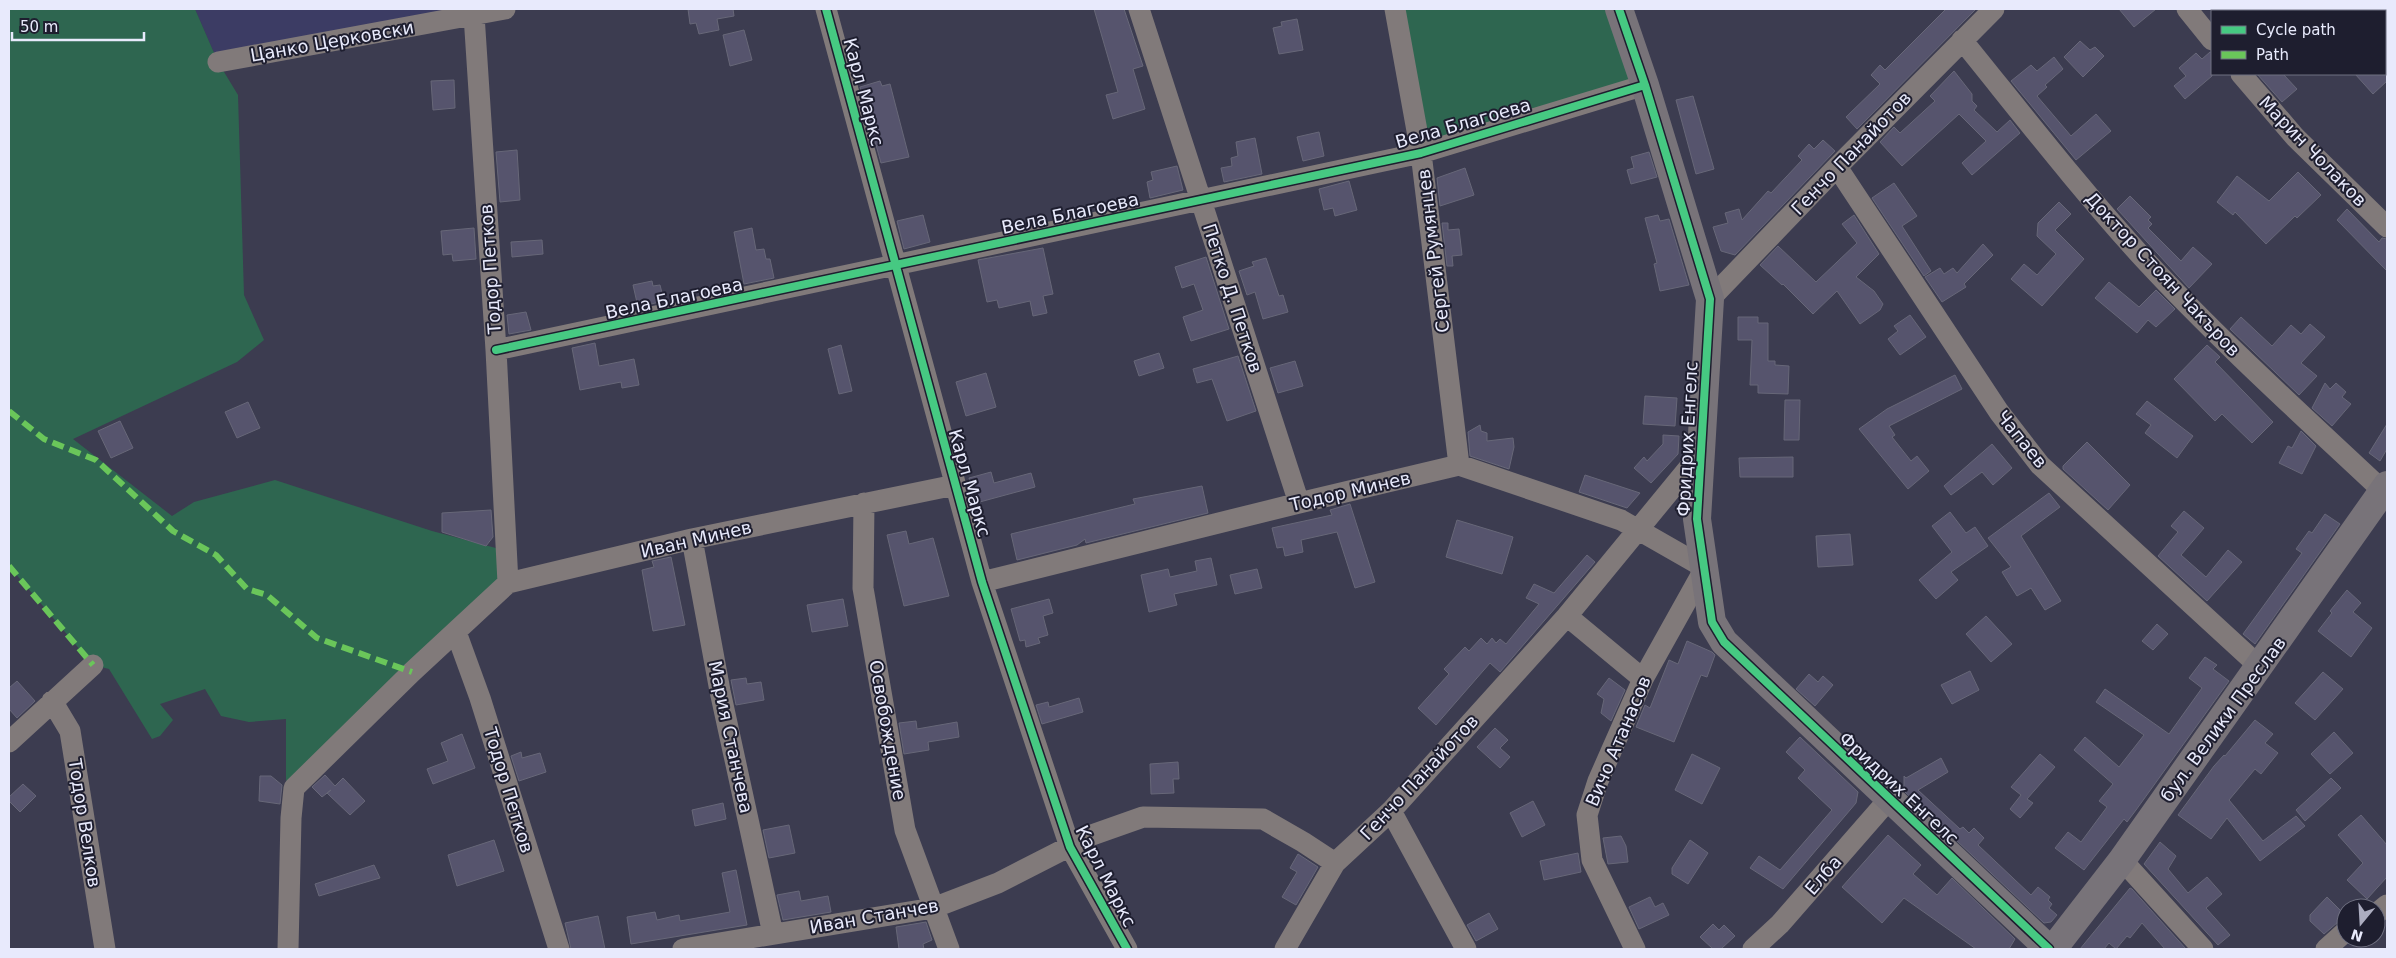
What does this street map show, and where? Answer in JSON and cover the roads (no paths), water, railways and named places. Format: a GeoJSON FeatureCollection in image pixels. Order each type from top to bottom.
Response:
{"type":"FeatureCollection","features":[{"type":"Feature","properties":{"kind":"street","name":"Цанко Церковски"},"geometry":{"type":"LineString","coordinates":[[218,62],[505,9]]}},
{"type":"Feature","properties":{"kind":"street","name":"Карл Маркс"},"geometry":{"type":"LineString","coordinates":[[826,9],[982,582],[1070,847],[1127,949]]}},
{"type":"Feature","properties":{"kind":"street","name":"Петко Д. Петков"},"geometry":{"type":"LineString","coordinates":[[1139,9],[1299,503]]}},
{"type":"Feature","properties":{"kind":"street","name":"Сергей Румянцев"},"geometry":{"type":"LineString","coordinates":[[1395,9],[1421,153],[1459,465]]}},
{"type":"Feature","properties":{"kind":"street","name":"Фридрих Енгелс"},"geometry":{"type":"LineString","coordinates":[[1619,9],[1645,85],[1710,299],[1697,519],[1712,622],[1724,642],[2049,949]]}},
{"type":"Feature","properties":{"kind":"street"},"geometry":{"type":"LineString","coordinates":[[1631,42],[1635,9]]}},
{"type":"Feature","properties":{"kind":"street"},"geometry":{"type":"LineString","coordinates":[[2187,9],[2211,39]]}},
{"type":"Feature","properties":{"kind":"street","name":"Генчо Панайотов"},"geometry":{"type":"LineString","coordinates":[[1710,299],[1836,166],[1991,10]]}},
{"type":"Feature","properties":{"kind":"street","name":"Тодор Петков"},"geometry":{"type":"LineString","coordinates":[[474,15],[496,350],[508,583]]}},
{"type":"Feature","properties":{"kind":"street","name":"Доктор Стоян Чакъров"},"geometry":{"type":"LineString","coordinates":[[1962,40],[2072,176],[2144,259],[2261,377],[2385,488]]}},
{"type":"Feature","properties":{"kind":"street","name":"Марин Чолаков"},"geometry":{"type":"LineString","coordinates":[[2242,75],[2295,137],[2387,227]]}},
{"type":"Feature","properties":{"kind":"street","name":"Вела Благоева"},"geometry":{"type":"LineString","coordinates":[[496,350],[895,267],[1421,153],[1645,85]]}},
{"type":"Feature","properties":{"kind":"street","name":"Чапаев"},"geometry":{"type":"LineString","coordinates":[[1836,166],[2000,412],[2040,465],[2260,667]]}},
{"type":"Feature","properties":{"kind":"street","name":"Генчо Панайотов"},"geometry":{"type":"LineString","coordinates":[[1285,949],[1336,864],[1391,811],[1567,616],[1701,453]]}},
{"type":"Feature","properties":{"kind":"street"},"geometry":{"type":"LineString","coordinates":[[1459,465],[1621,520],[1639,528],[1705,568]]}},
{"type":"Feature","properties":{"kind":"street","name":"Тодор Минев"},"geometry":{"type":"LineString","coordinates":[[982,582],[1459,465]]}},
{"type":"Feature","properties":{"kind":"street","name":"Иван Минев"},"geometry":{"type":"LineString","coordinates":[[288,949],[291,818],[294,788],[412,672],[508,583],[692,539],[955,485]]}},
{"type":"Feature","properties":{"kind":"street","name":"бул. Велики Преслав"},"geometry":{"type":"LineString","coordinates":[[2053,949],[2122,860],[2385,488]]}},
{"type":"Feature","properties":{"kind":"street","name":"Освобождение"},"geometry":{"type":"LineString","coordinates":[[864,503],[863,588],[905,830],[949,949]]}},
{"type":"Feature","properties":{"kind":"street","name":"Мария Станчева"},"geometry":{"type":"LineString","coordinates":[[692,539],[720,691],[772,934]]}},
{"type":"Feature","properties":{"kind":"street","name":"Вичо Атанасов"},"geometry":{"type":"LineString","coordinates":[[1635,949],[1592,860],[1587,815],[1598,781],[1643,679],[1705,568]]}},
{"type":"Feature","properties":{"kind":"street"},"geometry":{"type":"LineString","coordinates":[[1567,616],[1643,679]]}},
{"type":"Feature","properties":{"kind":"street","name":"Тодор Петков"},"geometry":{"type":"LineString","coordinates":[[456,632],[480,698],[559,949]]}},
{"type":"Feature","properties":{"kind":"street"},"geometry":{"type":"LineString","coordinates":[[9,742],[92,665]]}},
{"type":"Feature","properties":{"kind":"street","name":"Тодор Велков"},"geometry":{"type":"LineString","coordinates":[[52,702],[70,731],[105,949]]}},
{"type":"Feature","properties":{"kind":"street","name":"Елба"},"geometry":{"type":"LineString","coordinates":[[1754,949],[1780,924],[1890,798]]}},
{"type":"Feature","properties":{"kind":"street"},"geometry":{"type":"LineString","coordinates":[[1391,811],[1466,949]]}},
{"type":"Feature","properties":{"kind":"street","name":"Иван Станчев"},"geometry":{"type":"LineString","coordinates":[[683,949],[933,908],[998,883],[1092,835],[1143,817],[1262,819],[1304,842],[1336,864]]}},
{"type":"Feature","properties":{"kind":"street"},"geometry":{"type":"LineString","coordinates":[[2122,860],[2203,949]]}},
{"type":"Feature","properties":{"kind":"street"},"geometry":{"type":"LineString","coordinates":[[2326,949],[2336,940]]}}]}
